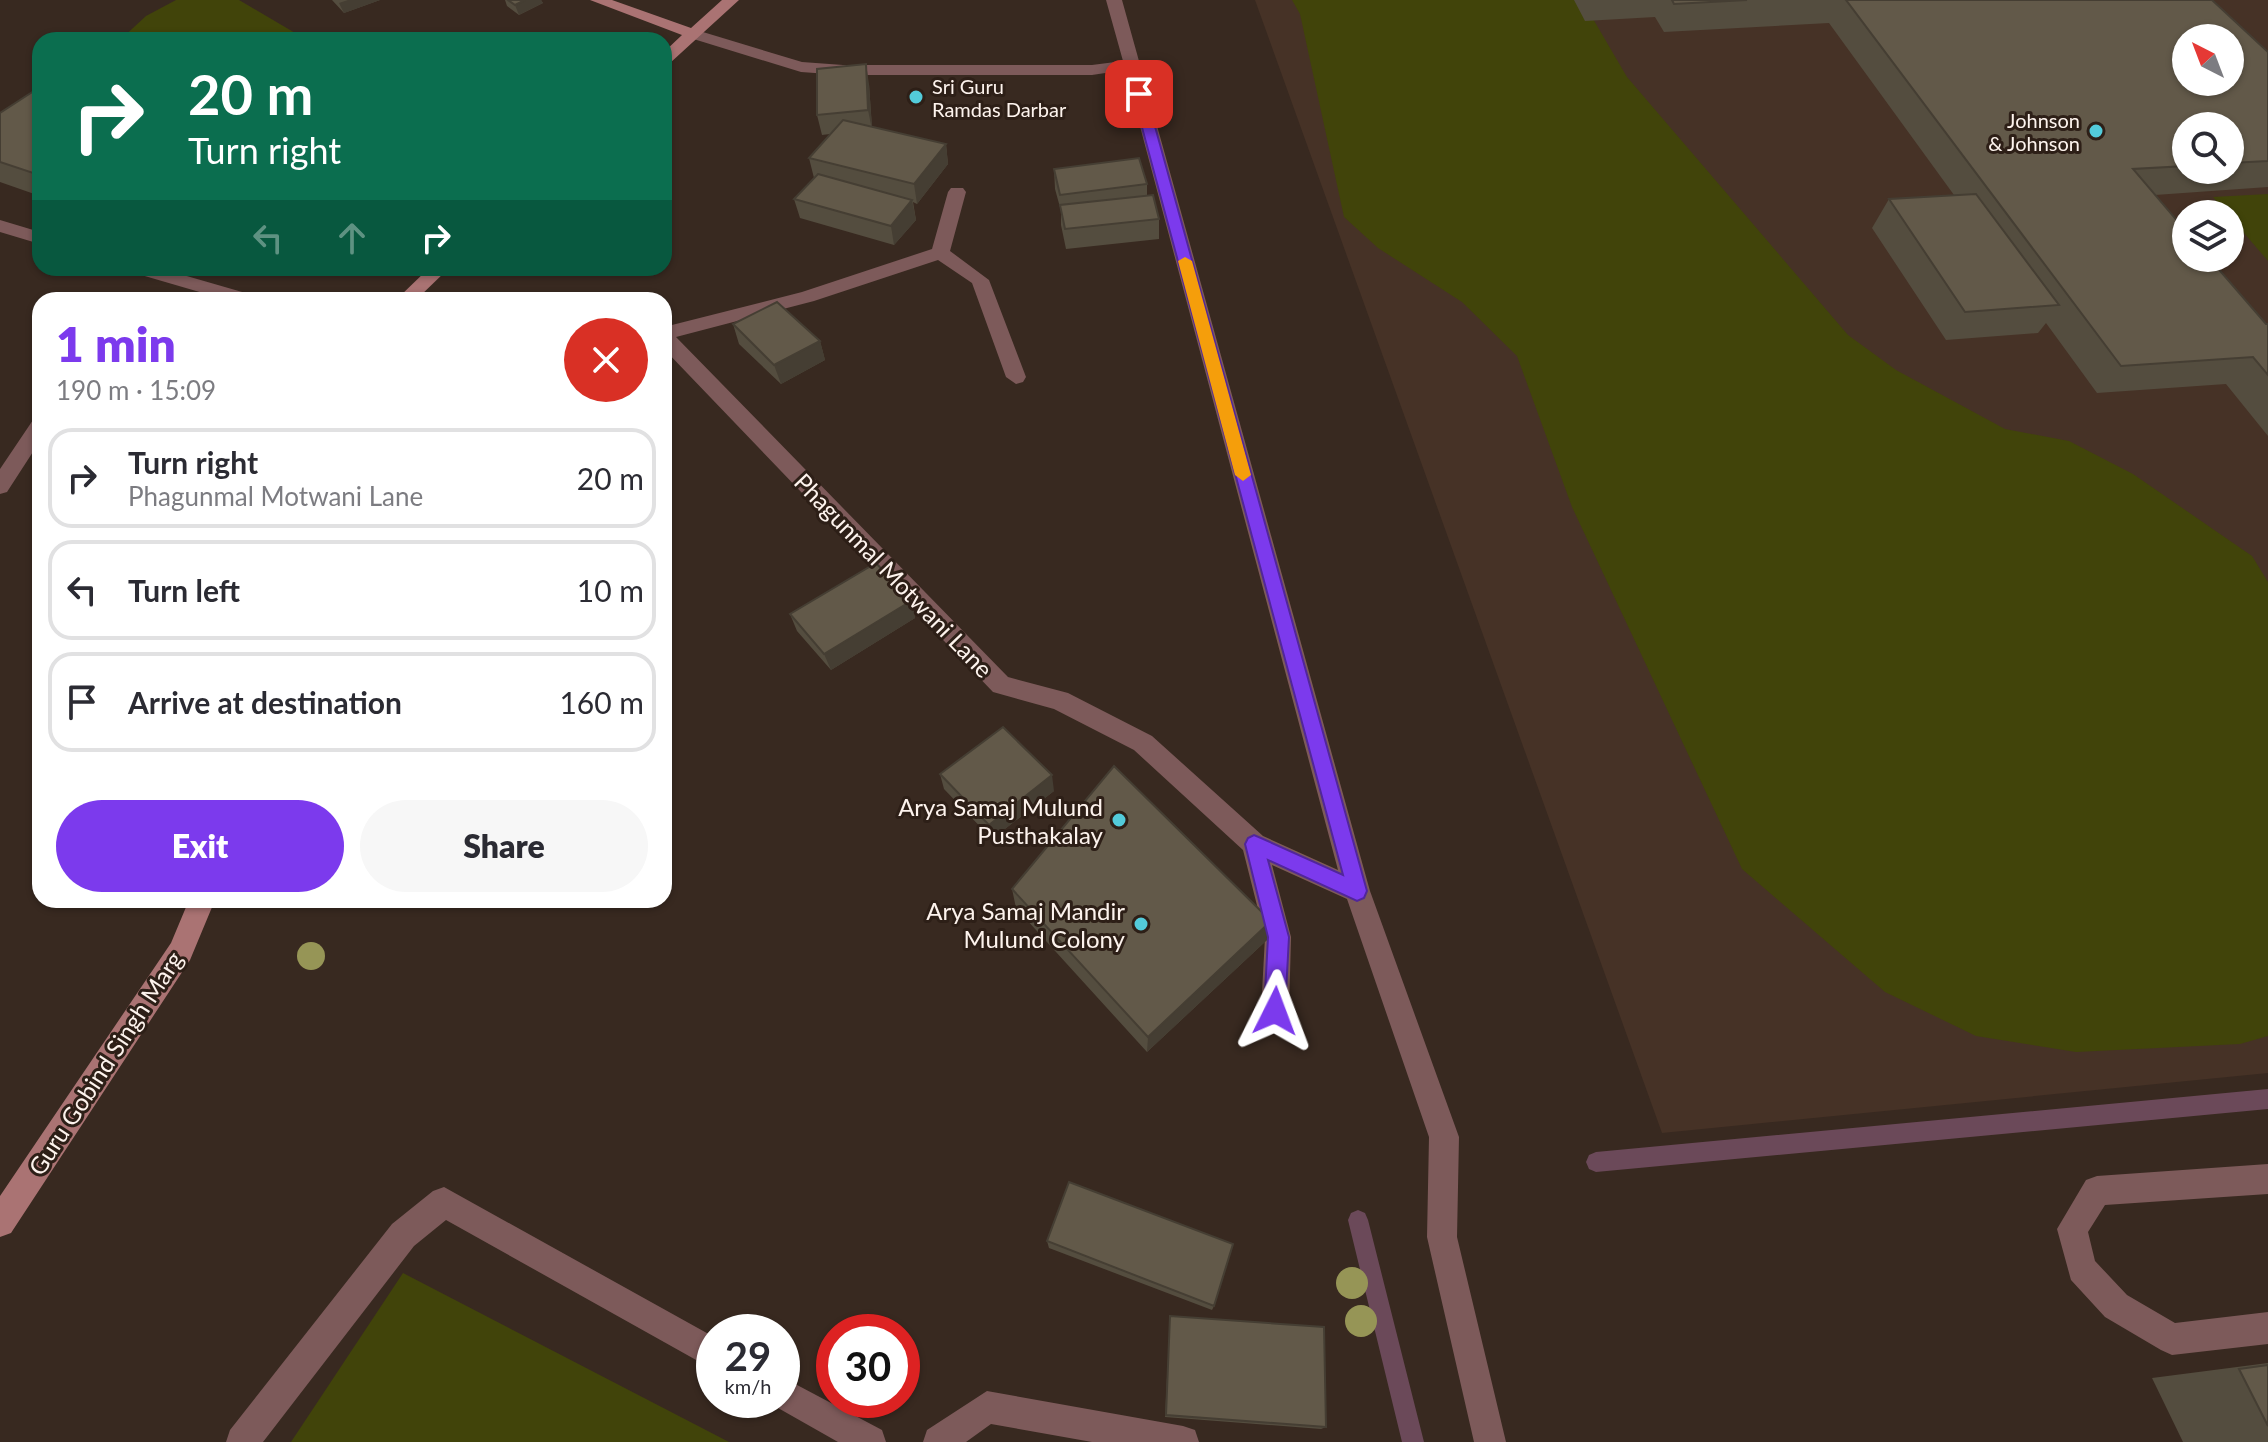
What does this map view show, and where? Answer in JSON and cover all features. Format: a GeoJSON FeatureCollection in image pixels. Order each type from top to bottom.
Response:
{"type":"FeatureCollection","features":[{"type":"Feature","properties":{"kind":"street"},"geometry":{"type":"LineString","coordinates":[[598,0],[693,34],[801,67],[843,70],[1092,70],[1131,64]]}},
{"type":"Feature","properties":{"kind":"street"},"geometry":{"type":"LineString","coordinates":[[672,53],[731,0]]}},
{"type":"Feature","properties":{"kind":"street"},"geometry":{"type":"LineString","coordinates":[[1114,0],[1357,891],[1444,1137],[1442,1237],[1490,1442]]}},
{"type":"Feature","properties":{"kind":"street"},"geometry":{"type":"LineString","coordinates":[[940,253],[957,192]]}},
{"type":"Feature","properties":{"kind":"street"},"geometry":{"type":"LineString","coordinates":[[0,226],[32,236]]}},
{"type":"Feature","properties":{"kind":"street"},"geometry":{"type":"LineString","coordinates":[[672,333],[807,297],[940,253]]}},
{"type":"Feature","properties":{"kind":"street"},"geometry":{"type":"LineString","coordinates":[[940,253],[980,280],[1016,377]]}},
{"type":"Feature","properties":{"kind":"street"},"geometry":{"type":"LineString","coordinates":[[166,276],[221,292]]}},
{"type":"Feature","properties":{"kind":"street"},"geometry":{"type":"LineString","coordinates":[[414,292],[431,276]]}},
{"type":"Feature","properties":{"kind":"street","name":"Phagunmal Motwani Lane"},"geometry":{"type":"LineString","coordinates":[[672,343],[1001,685],[1060,700],[1143,743],[1254,844],[1357,891]]}},
{"type":"Feature","properties":{"kind":"street"},"geometry":{"type":"LineString","coordinates":[[0,486],[32,437]]}},
{"type":"Feature","properties":{"kind":"street"},"geometry":{"type":"LineString","coordinates":[[1254,844],[1278,937],[1275,1011]]}},
{"type":"Feature","properties":{"kind":"street","name":"Guru Gobind Singh Marg"},"geometry":{"type":"LineString","coordinates":[[0,1222],[181,951],[199,908]]}},
{"type":"Feature","properties":{"kind":"street"},"geometry":{"type":"LineString","coordinates":[[2268,1179],[2097,1191],[2072,1229],[2082,1269],[2116,1306],[2172,1339],[2268,1328]]}},
{"type":"Feature","properties":{"kind":"street"},"geometry":{"type":"LineString","coordinates":[[242,1442],[403,1235],[444,1202],[696,1344]]}},
{"type":"Feature","properties":{"kind":"street"},"geometry":{"type":"LineString","coordinates":[[800,1403],[870,1442]]}},
{"type":"Feature","properties":{"kind":"street"},"geometry":{"type":"LineString","coordinates":[[939,1442],[987,1407],[1183,1442]]}},
{"type":"Feature","properties":{"kind":"shaded area"},"geometry":{"type":"Polygon","coordinates":[[[176,0],[239,0],[293,32],[129,32],[146,16],[176,0]]]}},
{"type":"Feature","properties":{"kind":"shaded area","name":"Johnson & Johnson"},"geometry":{"type":"Polygon","coordinates":[[[1255,0],[2268,0],[2268,1073],[1662,1133],[1255,0]]]}},
{"type":"Feature","properties":{"kind":"shaded area"},"geometry":{"type":"Polygon","coordinates":[[[1292,0],[1582,0],[1627,77],[1848,335],[1896,370],[2005,429],[2069,441],[2133,474],[2252,556],[2268,582],[2268,1036],[2240,1044],[2076,1052],[1976,1036],[1885,992],[1742,869],[1572,507],[1517,356],[1462,302],[1378,248],[1344,217],[1300,14],[1292,0]]]}},
{"type":"Feature","properties":{"kind":"shaded area"},"geometry":{"type":"Polygon","coordinates":[[[2268,194],[2268,261],[2244,233],[2244,200],[2216,200],[2213,197],[2268,194]]]}},
{"type":"Feature","properties":{"kind":"shaded area"},"geometry":{"type":"Polygon","coordinates":[[[403,1273],[729,1442],[291,1442],[403,1273]]]}},
{"type":"Feature","properties":{"kind":"building"},"geometry":{"type":"Polygon","coordinates":[[[508,0],[525,0],[515,5],[508,0]]]}},
{"type":"Feature","properties":{"kind":"building"},"geometry":{"type":"Polygon","coordinates":[[[1672,0],[1747,0],[1674,4],[1672,0]]]}},
{"type":"Feature","properties":{"kind":"building"},"geometry":{"type":"Polygon","coordinates":[[[1846,0],[2212,0],[2238,24],[2172,24],[2172,96],[2244,96],[2244,30],[2268,52],[2268,161],[2244,162],[2244,112],[2172,112],[2172,167],[2133,169],[2172,215],[2172,272],[2221,272],[2268,324],[2268,375],[2253,357],[2121,366],[1846,0]]]}},
{"type":"Feature","properties":{"kind":"building"},"geometry":{"type":"Polygon","coordinates":[[[866,64],[868,110],[817,115],[817,69],[866,64]]]}},
{"type":"Feature","properties":{"kind":"building"},"geometry":{"type":"Polygon","coordinates":[[[32,92],[32,173],[0,162],[0,113],[32,92]]]}},
{"type":"Feature","properties":{"kind":"building"},"geometry":{"type":"Polygon","coordinates":[[[843,120],[946,144],[914,184],[809,158],[843,120]]]}},
{"type":"Feature","properties":{"kind":"building"},"geometry":{"type":"Polygon","coordinates":[[[1139,158],[1147,184],[1060,195],[1054,169],[1139,158]]]}},
{"type":"Feature","properties":{"kind":"building"},"geometry":{"type":"Polygon","coordinates":[[[818,174],[912,200],[891,226],[794,199],[818,174]]]}},
{"type":"Feature","properties":{"kind":"building"},"geometry":{"type":"Polygon","coordinates":[[[1976,194],[2059,305],[1965,312],[1889,199],[1976,194]]]}},
{"type":"Feature","properties":{"kind":"building"},"geometry":{"type":"Polygon","coordinates":[[[1153,195],[1159,219],[1065,229],[1060,205],[1153,195]]]}},
{"type":"Feature","properties":{"kind":"building"},"geometry":{"type":"Polygon","coordinates":[[[777,302],[820,341],[774,365],[733,324],[777,302]]]}},
{"type":"Feature","properties":{"kind":"building"},"geometry":{"type":"Polygon","coordinates":[[[876,563],[911,601],[824,654],[790,614],[876,563]]]}},
{"type":"Feature","properties":{"kind":"building"},"geometry":{"type":"Polygon","coordinates":[[[1003,727],[1052,775],[989,825],[940,774],[1003,727]]]}},
{"type":"Feature","properties":{"kind":"building","name":"Arya Samaj Mandir Mulund Colony"},"geometry":{"type":"Polygon","coordinates":[[[1114,766],[1271,921],[1148,1037],[1012,889],[1114,766]]]}},
{"type":"Feature","properties":{"kind":"building"},"geometry":{"type":"Polygon","coordinates":[[[1069,1182],[1233,1244],[1214,1306],[1047,1241],[1069,1182]]]}},
{"type":"Feature","properties":{"kind":"building"},"geometry":{"type":"Polygon","coordinates":[[[1170,1316],[1324,1327],[1326,1427],[1166,1415],[1170,1316]]]}},
{"type":"Feature","properties":{"kind":"building"},"geometry":{"type":"Polygon","coordinates":[[[2268,1365],[2268,1426],[2239,1369],[2268,1365]]]}},
{"type":"Feature","properties":{"kind":"waterway"},"geometry":{"type":"LineString","coordinates":[[1596,1162],[2268,1099]]}},
{"type":"Feature","properties":{"kind":"waterway"},"geometry":{"type":"LineString","coordinates":[[1358,1220],[1413,1442]]}},
{"type":"Feature","properties":{"kind":"slow traffic"},"geometry":{"type":"LineString","coordinates":[[1185,261],[1243,475]]}},
{"type":"Feature","properties":{"kind":"place","name":"Sri Guru Ramdas Darbar"},"geometry":{"type":"Point","coordinates":[916,97]}},
{"type":"Feature","properties":{"kind":"place","name":"Johnson & Johnson"},"geometry":{"type":"Point","coordinates":[2096,131]}},
{"type":"Feature","properties":{"kind":"place","name":"Arya Samaj Mulund Pusthakalay"},"geometry":{"type":"Point","coordinates":[1119,820]}},
{"type":"Feature","properties":{"kind":"place","name":"Arya Samaj Mandir Mulund Colony"},"geometry":{"type":"Point","coordinates":[1141,924]}},
{"type":"Feature","properties":{"kind":"route"},"geometry":{"type":"LineString","coordinates":[[1139,94],[1357,891],[1254,844],[1278,937],[1275,1011]]}}]}
